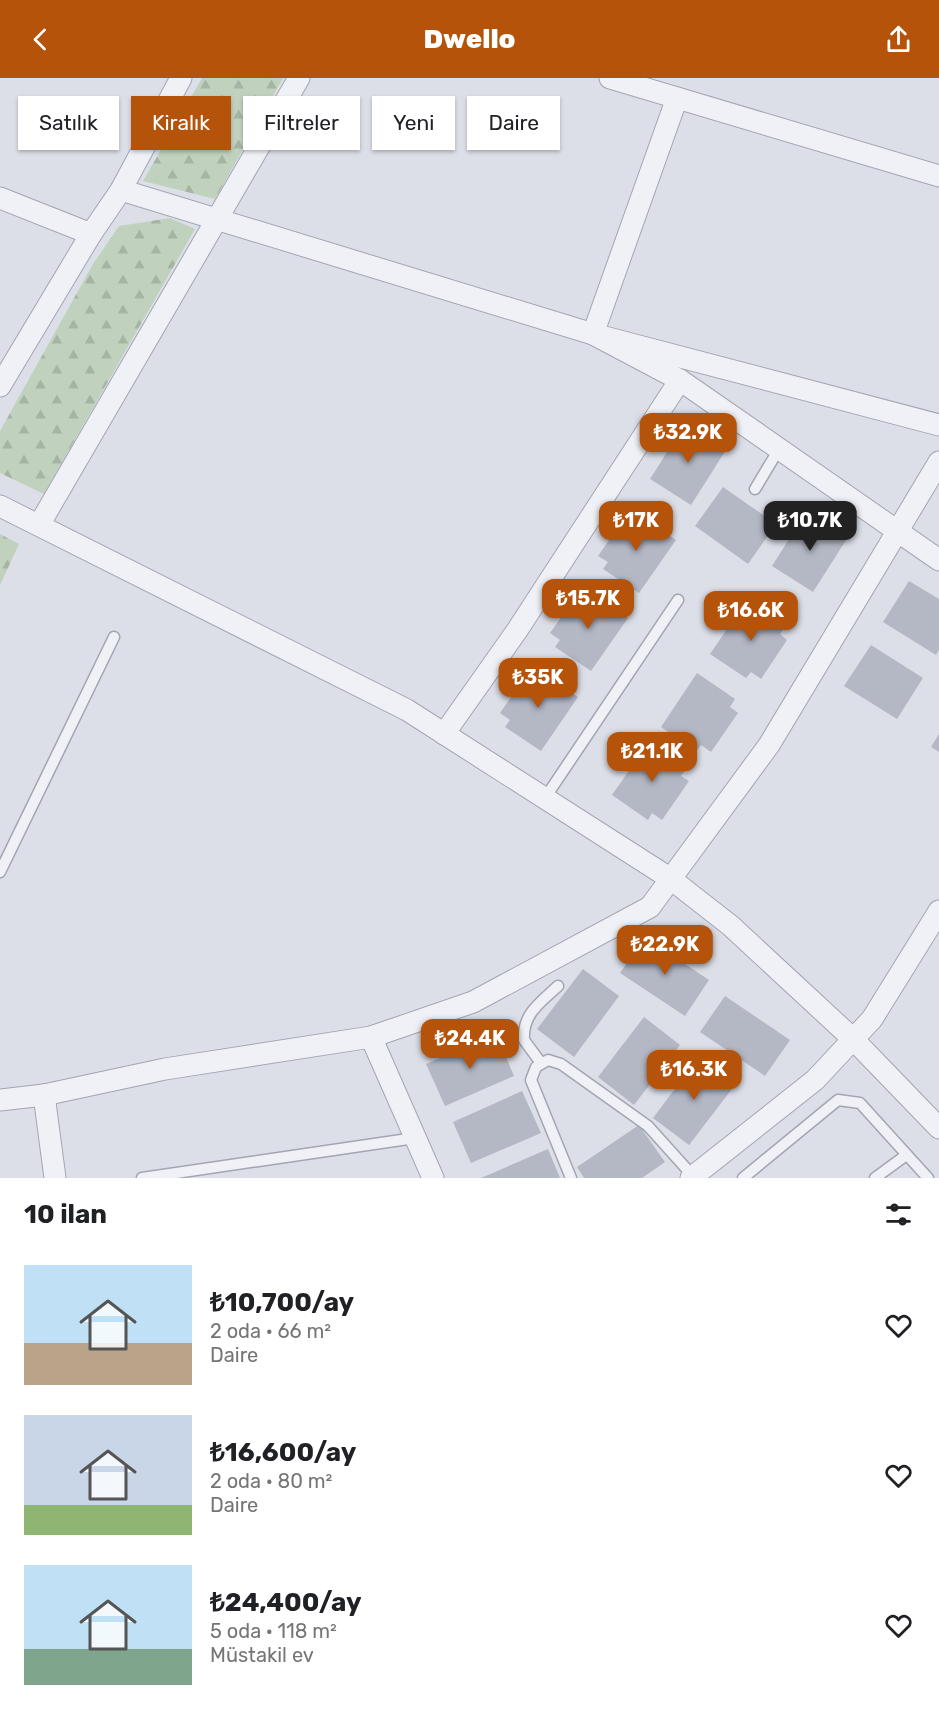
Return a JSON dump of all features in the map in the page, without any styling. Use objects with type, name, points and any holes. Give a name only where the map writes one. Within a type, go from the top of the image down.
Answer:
[{"type":"street","points":[[0,386],[91,234],[121,190],[181,78]]},
{"type":"street","points":[[39,525],[299,78]]},
{"type":"street","points":[[610,78],[939,176]]},
{"type":"street","points":[[593,334],[676,98]]},
{"type":"street","points":[[121,190],[593,334],[939,425]]},
{"type":"street","points":[[0,198],[91,234]]},
{"type":"street","points":[[593,334],[680,380],[939,560]]},
{"type":"street","points":[[444,734],[519,629],[680,380]]},
{"type":"street","points":[[0,1100],[44,1095],[165,1069],[372,1037],[473,1002],[650,907],[769,745],[939,462]]},
{"type":"street","points":[[0,506],[407,710],[671,879],[731,926],[854,1039],[939,1128]]},
{"type":"street","points":[[692,1177],[815,1080],[854,1039],[872,1019],[939,911]]},
{"type":"street","points":[[372,1037],[433,1178]]},
{"type":"street","points":[[44,1095],[55,1178]]},
{"type":"lane","points":[[755,489],[779,449]]},
{"type":"lane","points":[[545,798],[678,600]]},
{"type":"lane","points":[[0,872],[114,637]]},
{"type":"lane","points":[[541,1063],[524,1040],[525,1024],[530,1012],[558,986]]},
{"type":"lane","points":[[571,1178],[533,1087],[532,1073],[541,1063],[548,1060],[561,1064],[648,1126],[692,1177]]},
{"type":"lane","points":[[743,1178],[838,1100],[848,1099],[860,1103],[905,1156],[928,1178]]},
{"type":"lane","points":[[142,1178],[415,1138]]},
{"type":"lane","points":[[875,1178],[905,1156]]},
{"type":"green space","points":[[202,78],[283,78],[273,96],[243,96],[243,149],[215,199],[143,181],[161,150],[231,150],[231,96],[192,96]]},
{"type":"green space","points":[[170,218],[195,229],[44,494],[0,473],[0,431],[93,264],[119,226]]},
{"type":"green space","points":[[0,534],[19,544],[0,585]]},
{"type":"building","points":[[685,424],[726,450],[691,505],[650,479]]},
{"type":"building","points":[[723,487],[776,524],[748,564],[695,526]]},
{"type":"building","points":[[807,511],[848,537],[813,592],[772,566]]},
{"type":"building","points":[[638,514],[676,540],[639,593],[603,569],[608,562],[598,556],[625,517],[633,522]]},
{"type":"building","points":[[909,581],[939,599],[939,650],[936,655],[883,622]]},
{"type":"building","points":[[590,592],[628,618],[591,671],[555,647],[560,640],[550,633],[577,595],[585,600]]},
{"type":"building","points":[[747,600],[785,626],[780,634],[787,640],[761,679],[751,672],[746,678],[710,654]]},
{"type":"building","points":[[871,645],[923,678],[897,719],[844,686]]},
{"type":"building","points":[[540,672],[578,697],[541,751],[505,727],[510,720],[500,713],[527,674],[535,680]]},
{"type":"building","points":[[697,673],[735,699],[730,707],[738,713],[711,752],[701,745],[696,751],[661,727]]},
{"type":"building","points":[[939,734],[939,752],[931,747]]},
{"type":"building","points":[[649,742],[687,768],[681,776],[689,781],[662,820],[652,813],[648,820],[612,795]]},
{"type":"building","points":[[645,937],[709,980],[685,1016],[620,973]]},
{"type":"building","points":[[583,969],[619,996],[574,1057],[537,1029]]},
{"type":"building","points":[[725,996],[790,1040],[765,1076],[700,1032]]},
{"type":"building","points":[[644,1017],[680,1045],[634,1105],[598,1077]]},
{"type":"building","points":[[496,1034],[514,1076],[445,1106],[426,1064]]},
{"type":"building","points":[[698,1058],[735,1085],[689,1145],[653,1118]]},
{"type":"building","points":[[522,1091],[541,1133],[471,1163],[453,1122]]},
{"type":"building","points":[[639,1125],[665,1162],[642,1178],[584,1178],[577,1167]]},
{"type":"building","points":[[548,1149],[560,1178],[481,1178]]}]
